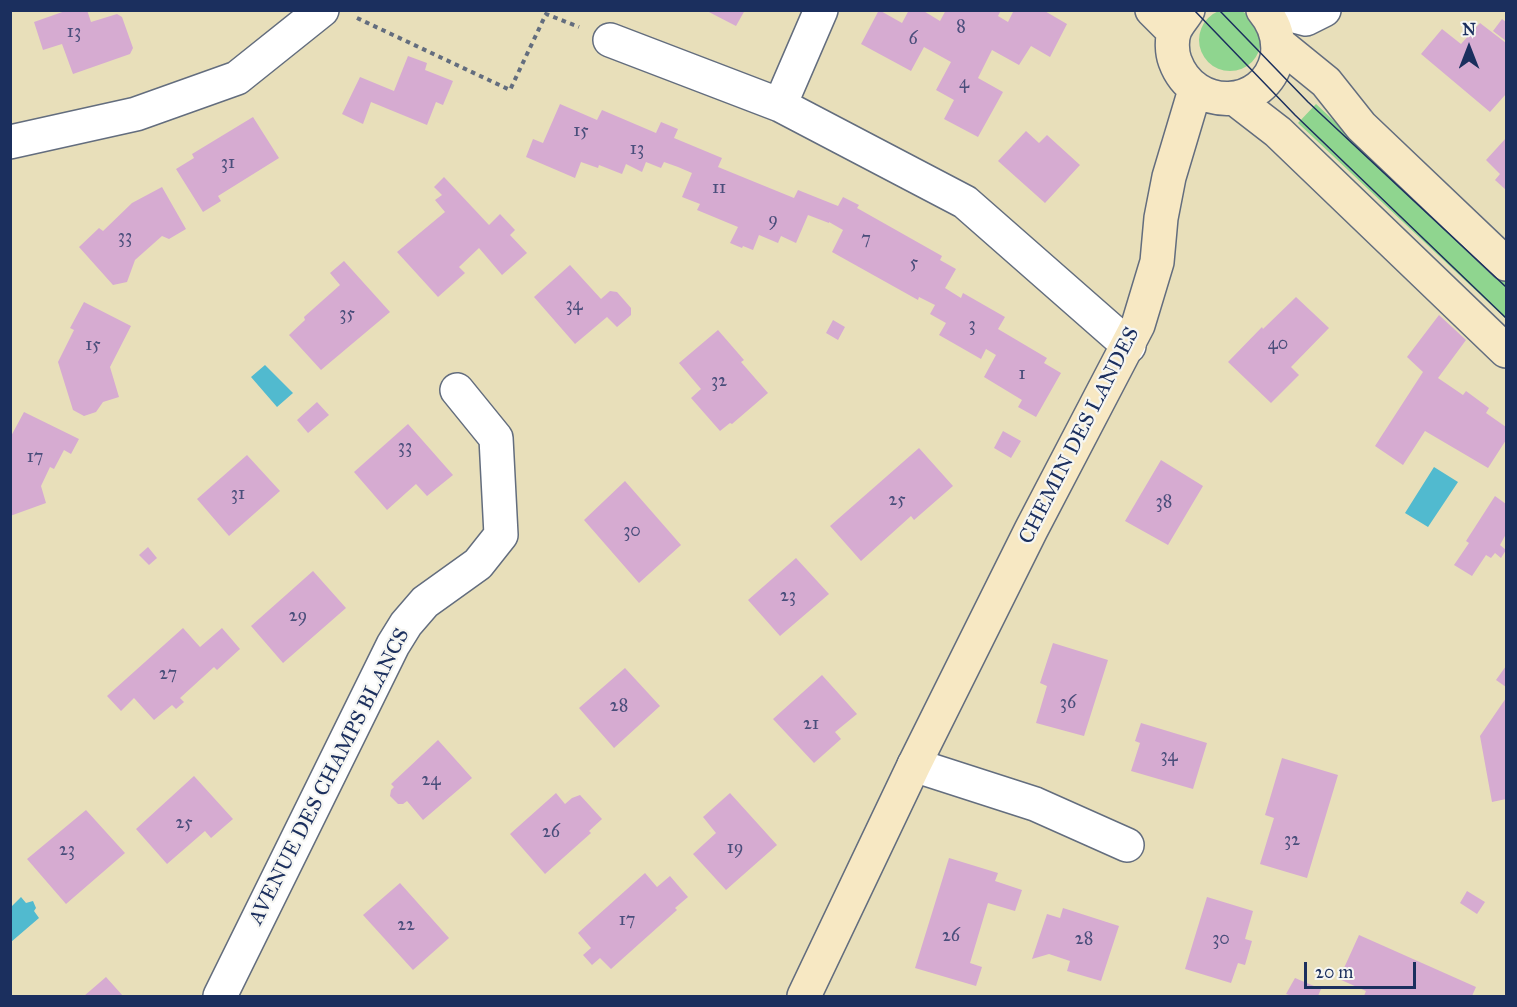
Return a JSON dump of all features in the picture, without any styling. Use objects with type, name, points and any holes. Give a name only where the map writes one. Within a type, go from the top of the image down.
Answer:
[{"type":"street","points":[[780,105],[821,10]]},
{"type":"street","points":[[1171,18],[1172,54],[1180,74],[1195,90],[1214,98],[1234,99],[1250,93],[1263,83],[1274,67],[1278,43],[1270,18],[1263,10]]},
{"type":"street","points":[[1272,10],[1306,18],[1323,10]]},
{"type":"street","points":[[10,142],[136,114],[237,78],[338,13]]},
{"type":"street","points":[[610,40],[780,105],[964,202],[1129,346]]},
{"type":"street","points":[[1278,43],[1326,82],[1361,126],[1506,264]]},
{"type":"street","name":"CHEMIN DES LANDES","points":[[804,996],[914,765],[1030,530],[1129,346],[1138,325],[1157,262],[1161,218],[1169,177],[1195,90]]},
{"type":"street","points":[[1234,99],[1278,132],[1506,351]]},
{"type":"street","name":"AVENUE DES CHAMPS BLANCS","points":[[220,996],[393,645],[406,624],[425,602],[478,564],[501,535],[496,438],[457,390]]},
{"type":"street","points":[[914,765],[1035,804],[1127,845]]},
{"type":"path","points":[[338,13],[510,90],[546,14],[610,40]]},
{"type":"green space","points":[[1230,9],[1247,14],[1252,18],[1256,23],[1261,40],[1256,57],[1252,62],[1247,66],[1230,71],[1213,66],[1208,62],[1204,57],[1199,40],[1204,23],[1208,18],[1213,14]]},
{"type":"green space","points":[[1316,104],[1506,282],[1506,319],[1298,123]]},
{"type":"water","points":[[265,365],[293,393],[277,407],[251,377]]},
{"type":"water","points":[[1434,467],[1458,482],[1428,527],[1405,513]]},
{"type":"water","points":[[21,897],[26,903],[33,901],[36,908],[34,911],[39,918],[11,942],[11,907]]},
{"type":"building","points":[[68,10],[87,10],[91,22],[117,14],[122,17],[133,48],[130,54],[73,74],[62,44],[43,50],[34,22]]},
{"type":"building","points":[[705,10],[745,10],[736,26]]},
{"type":"building","points":[[879,10],[902,23],[909,10],[922,10],[940,21],[946,10],[1001,10],[998,16],[1008,22],[1014,10],[1043,10],[1067,24],[1050,57],[1031,46],[1019,65],[992,50],[978,78],[1003,92],[978,137],[944,119],[954,100],[936,90],[951,62],[924,47],[911,71],[861,44]]},
{"type":"building","points":[[1502,19],[1506,22],[1506,41],[1493,31]]},
{"type":"building","points":[[1480,23],[1506,43],[1506,94],[1490,112],[1421,54],[1442,29],[1461,44]]},
{"type":"building","points":[[408,56],[427,63],[425,70],[453,81],[443,105],[436,102],[427,125],[371,102],[363,124],[342,114],[360,77],[394,91]]},
{"type":"building","points":[[560,104],[597,120],[602,110],[656,133],[661,122],[678,129],[674,138],[722,158],[718,167],[794,198],[798,190],[838,206],[843,197],[859,205],[857,208],[942,256],[940,260],[956,269],[945,288],[961,298],[963,293],[1005,317],[998,329],[1047,358],[1044,363],[1061,373],[1036,417],[1018,407],[1022,400],[984,377],[996,355],[986,349],[981,359],[939,335],[946,323],[930,314],[935,305],[919,297],[918,300],[832,252],[843,230],[829,222],[808,215],[796,243],[781,236],[778,243],[759,235],[753,250],[743,246],[742,248],[730,243],[738,227],[697,210],[700,204],[682,197],[692,173],[678,167],[664,162],[661,168],[646,162],[642,172],[626,164],[622,174],[599,165],[598,168],[581,162],[575,178],[526,157],[533,139],[543,143]]},
{"type":"building","points":[[253,117],[279,158],[218,196],[221,201],[203,212],[176,169],[194,158],[192,154]]},
{"type":"building","points":[[1026,131],[1039,143],[1047,135],[1080,165],[1045,203],[998,161]]},
{"type":"building","points":[[1506,138],[1506,190],[1495,180],[1500,174],[1486,160]]},
{"type":"building","points":[[444,177],[489,225],[500,214],[515,230],[510,235],[527,253],[502,275],[479,248],[459,267],[465,273],[438,297],[397,252],[445,212],[435,200],[442,195],[434,187]]},
{"type":"building","points":[[162,187],[186,229],[169,239],[162,236],[135,260],[127,282],[113,285],[79,247],[99,228],[103,231],[132,203]]},
{"type":"building","points":[[344,261],[390,312],[321,370],[289,335],[305,320],[304,317],[340,285],[330,273]]},
{"type":"building","points":[[570,265],[601,299],[610,291],[617,292],[631,308],[631,315],[617,327],[607,317],[575,344],[534,297]]},
{"type":"building","points":[[1296,297],[1329,328],[1291,367],[1299,375],[1271,403],[1228,362],[1262,327],[1263,329]]},
{"type":"building","points":[[84,302],[131,326],[110,367],[119,397],[103,402],[96,412],[84,416],[73,410],[58,362],[74,330],[70,328]]},
{"type":"building","points":[[1439,315],[1466,340],[1438,378],[1463,395],[1466,391],[1489,408],[1486,413],[1506,427],[1506,440],[1488,468],[1425,431],[1403,465],[1375,446],[1423,372],[1407,357]]},
{"type":"building","points":[[833,320],[845,327],[838,340],[826,333]]},
{"type":"building","points":[[718,330],[744,360],[741,362],[768,393],[732,424],[730,423],[720,431],[691,398],[701,389],[679,363]]},
{"type":"building","points":[[317,402],[329,415],[308,433],[297,420]]},
{"type":"building","points":[[24,412],[79,439],[71,454],[64,450],[54,469],[50,467],[41,486],[46,503],[10,516],[10,438]]},
{"type":"building","points":[[408,424],[453,475],[427,496],[416,484],[387,510],[354,472]]},
{"type":"building","points":[[1003,431],[1021,441],[1011,458],[994,448]]},
{"type":"building","points":[[919,448],[953,486],[914,520],[911,516],[861,561],[830,526]]},
{"type":"building","points":[[247,455],[280,491],[229,536],[197,499]]},
{"type":"building","points":[[1161,460],[1203,486],[1168,545],[1125,521]]},
{"type":"building","points":[[625,481],[681,545],[639,583],[584,520]]},
{"type":"building","points":[[1495,496],[1506,504],[1506,534],[1500,545],[1506,550],[1501,558],[1495,553],[1491,558],[1486,555],[1472,576],[1454,565],[1469,543],[1466,541]]},
{"type":"building","points":[[148,547],[157,558],[149,565],[139,555]]},
{"type":"building","points":[[796,558],[829,594],[780,636],[748,600]]},
{"type":"building","points":[[313,571],[346,608],[283,663],[251,626]]},
{"type":"building","points":[[183,628],[200,647],[222,628],[240,649],[217,670],[214,667],[180,698],[184,702],[176,709],[172,705],[154,720],[134,698],[121,711],[107,696]]},
{"type":"building","points":[[1053,643],[1108,660],[1084,736],[1036,723],[1047,686],[1040,683]]},
{"type":"building","points":[[1506,666],[1506,687],[1496,680]]},
{"type":"building","points":[[625,668],[660,706],[614,748],[579,708]]},
{"type":"building","points":[[822,675],[857,714],[835,732],[841,739],[814,763],[773,719]]},
{"type":"building","points":[[1506,698],[1506,799],[1492,802],[1480,736]]},
{"type":"building","points":[[1141,723],[1207,743],[1193,789],[1131,771],[1140,743],[1135,741]]},
{"type":"building","points":[[438,740],[472,778],[423,820],[407,801],[398,804],[390,796],[394,787],[391,784]]},
{"type":"building","points":[[1282,758],[1338,775],[1307,878],[1260,864],[1274,818],[1265,815]]},
{"type":"building","points":[[194,776],[233,819],[211,838],[205,831],[167,864],[136,829]]},
{"type":"building","points":[[556,793],[565,804],[580,795],[602,819],[589,831],[591,833],[545,874],[510,834]]},
{"type":"building","points":[[730,793],[777,845],[726,890],[693,854],[716,833],[703,817]]},
{"type":"building","points":[[86,810],[125,853],[66,904],[27,859]]},
{"type":"building","points":[[949,858],[998,873],[995,881],[1022,890],[1015,911],[988,903],[970,963],[982,967],[976,986],[915,968]]},
{"type":"building","points":[[645,873],[657,887],[670,876],[688,897],[675,908],[677,910],[611,969],[600,958],[592,965],[583,955],[591,948],[578,933]]},
{"type":"building","points":[[400,883],[449,938],[413,970],[363,915]]},
{"type":"building","points":[[1467,891],[1485,902],[1477,914],[1460,903]]},
{"type":"building","points":[[1207,897],[1253,911],[1245,939],[1252,941],[1245,965],[1238,963],[1231,983],[1185,969]]},
{"type":"building","points":[[1063,908],[1119,926],[1101,981],[1067,971],[1070,961],[1049,954],[1032,959],[1047,914],[1060,918]]},
{"type":"building","points":[[1359,935],[1476,987],[1472,996],[1364,996],[1366,991],[1339,979]]},
{"type":"building","points":[[106,977],[123,996],[84,996]]},
{"type":"building","points":[[1295,978],[1321,989],[1318,996],[1286,994]]},
{"type":"tram line","points":[[1194,10],[1295,115],[1506,318]]},
{"type":"tram line","points":[[1219,10],[1308,102],[1506,287]]}]
